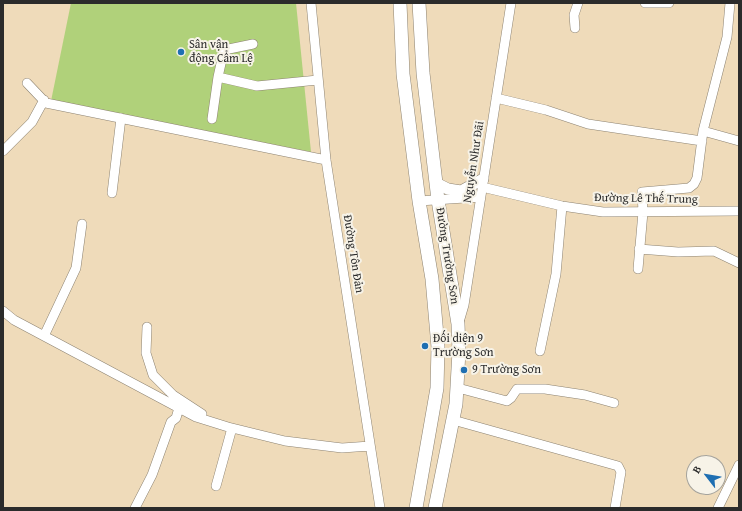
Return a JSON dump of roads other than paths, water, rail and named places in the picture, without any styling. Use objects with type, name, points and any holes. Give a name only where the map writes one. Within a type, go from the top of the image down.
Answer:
[{"type":"highway","name":"Đường Trường Sơn","points":[[400,3],[404,74],[419,201],[432,279],[439,363],[437,388],[416,508]]},
{"type":"highway","name":"Đường Trường Sơn","points":[[419,3],[423,73],[438,200],[458,324],[458,388],[435,508]]},
{"type":"main road","points":[[436,183],[448,189],[461,191],[483,183]]},
{"type":"street","name":"Đường Tôn Đản","points":[[311,3],[326,160],[380,508]]},
{"type":"street","name":"Nguyễn Như Đãi","points":[[458,324],[464,305],[511,3]]},
{"type":"street","points":[[574,28],[574,15],[578,3]]},
{"type":"street","points":[[645,3],[669,3]]},
{"type":"street","points":[[638,269],[643,212],[642,192],[688,188],[694,184],[698,178],[703,131],[726,37],[730,3]]},
{"type":"street","points":[[212,119],[218,77],[224,50],[253,44]]},
{"type":"street","points":[[218,77],[257,86],[318,80]]},
{"type":"street","points":[[27,83],[46,103],[326,160]]},
{"type":"street","points":[[496,98],[552,112],[588,124],[702,141]]},
{"type":"street","points":[[3,151],[32,122],[44,100]]},
{"type":"street","points":[[112,194],[121,118]]},
{"type":"street","points":[[703,131],[739,141]]},
{"type":"street","name":"Đường Lê Thế Trung","points":[[483,183],[562,206],[603,212],[739,211]]},
{"type":"street","points":[[419,201],[480,197]]},
{"type":"street","points":[[540,351],[556,274],[562,206]]},
{"type":"street","points":[[44,336],[76,268],[82,224]]},
{"type":"street","points":[[640,249],[678,252],[717,251],[739,263]]},
{"type":"street","points":[[3,311],[14,320],[196,417],[232,428],[285,441],[342,448],[370,446]]},
{"type":"street","points":[[147,327],[146,354],[153,375],[173,395],[214,423]]},
{"type":"street","points":[[458,388],[507,401],[517,389],[545,389],[585,395],[614,403]]},
{"type":"street","points":[[135,508],[152,474],[171,422],[176,418],[179,408]]},
{"type":"street","points":[[453,420],[618,466],[621,472],[615,508]]},
{"type":"street","points":[[216,486],[232,428]]},
{"type":"street","points":[[718,508],[739,465]]},
{"type":"place","name":"Sân vận động Cẩm Lệ","points":[[181,52]]},
{"type":"place","name":"Đối diện 9 Trường Sơn","points":[[425,346]]},
{"type":"place","name":"9 Trường Sơn","points":[[464,370]]}]
